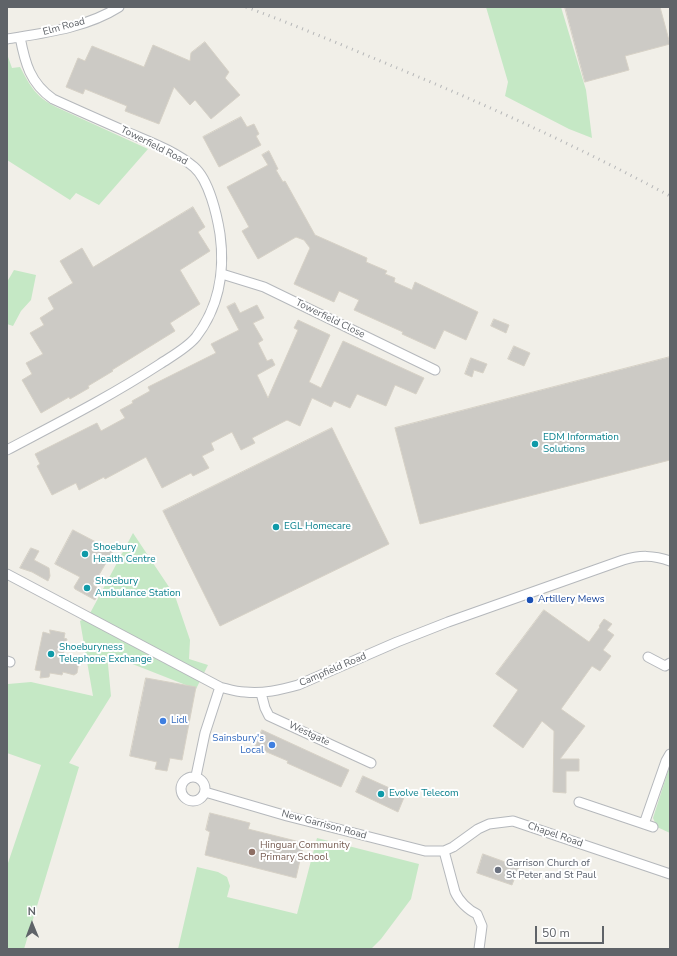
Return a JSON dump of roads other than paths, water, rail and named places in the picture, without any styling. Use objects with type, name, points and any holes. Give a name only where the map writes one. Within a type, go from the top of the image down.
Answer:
[{"type":"street","name":"Elm Road","points":[[7,39],[81,24],[115,9]]},
{"type":"street","name":"Towerfield Road","points":[[7,450],[142,375],[182,349],[195,338],[214,306],[222,274],[223,251],[213,200],[196,169],[182,158],[150,142],[48,96],[31,77],[27,69],[20,37]]},
{"type":"street","name":"Towerfield Close","points":[[222,274],[264,286],[435,370]]},
{"type":"street","name":"Campfield Road","points":[[7,574],[220,687],[244,692],[261,693],[281,690],[298,685],[397,642],[448,622],[635,556],[645,555],[670,561]]},
{"type":"street","points":[[648,657],[665,666],[670,663]]},
{"type":"street","points":[[196,776],[206,734],[220,687]]},
{"type":"street","name":"Westgate","points":[[261,693],[269,716],[371,763]]},
{"type":"street","points":[[579,802],[649,826],[669,759]]},
{"type":"street","points":[[196,776],[202,780],[205,792],[200,799],[195,801],[185,798],[181,793],[182,782],[186,778],[196,776]]},
{"type":"street","name":"New Garrison Road","points":[[205,792],[287,816],[416,850],[444,851]]},
{"type":"street","name":"Chapel Road","points":[[444,851],[453,847],[489,824],[513,821],[670,874]]},
{"type":"street","points":[[444,851],[458,898],[477,914],[482,926],[479,949]]},
{"type":"railway","points":[[246,7],[426,80],[496,111],[601,160],[670,196]]},
{"type":"place","name":"EDM Information Solutions","points":[[535,444]]},
{"type":"place","name":"EGL Homecare","points":[[276,527]]},
{"type":"place","name":"Shoebury Health Centre","points":[[85,554]]},
{"type":"place","name":"Shoebury Ambulance Station","points":[[87,588]]},
{"type":"place","name":"Artillery Mews","points":[[530,600]]},
{"type":"place","name":"Shoeburyness Telephone Exchange","points":[[51,654]]},
{"type":"place","name":"Lidl","points":[[163,721]]},
{"type":"place","name":"Sainsbury's Local","points":[[272,745]]},
{"type":"place","name":"Evolve Telecom","points":[[381,794]]},
{"type":"place","name":"Hinguar Community Primary School","points":[[252,852]]},
{"type":"place","name":"Garrison Church of St Peter and St Paul","points":[[498,870]]}]
